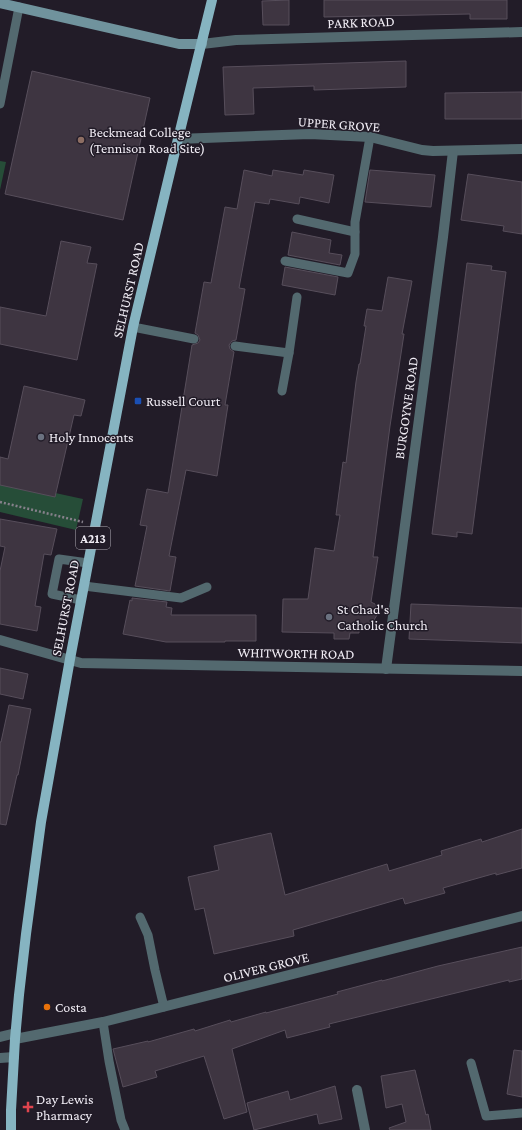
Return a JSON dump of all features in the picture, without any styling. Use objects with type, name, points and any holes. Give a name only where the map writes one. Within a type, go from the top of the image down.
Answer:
[{"type":"main road","name":"SELHURST ROAD","points":[[16,1036],[24,949],[39,837],[88,563],[133,327],[212,0]]},
{"type":"main road","name":"A213","points":[[11,1130],[16,1036]]},
{"type":"street","points":[[0,3],[179,44],[202,44]]},
{"type":"street","name":"PARK ROAD","points":[[202,44],[236,40],[522,32]]},
{"type":"street","name":"UPPER GROVE","points":[[178,139],[310,134],[370,137],[422,150],[433,151],[522,149]]},
{"type":"street","name":"BURGOYNE ROAD","points":[[386,669],[443,237],[452,151]]},
{"type":"street","name":"WHITWORTH ROAD","points":[[0,640],[80,662],[114,664],[522,671]]},
{"type":"street","name":"OLIVER GROVE","points":[[0,1037],[16,1036],[103,1022],[164,1008],[522,916]]},
{"type":"street","points":[[0,1058],[14,1057]]},
{"type":"street","points":[[357,1090],[365,1130]]},
{"type":"lane","points":[[0,104],[20,7]]},
{"type":"lane","points":[[285,262],[348,273],[355,254],[355,222],[370,137]]},
{"type":"lane","points":[[297,219],[355,232]]},
{"type":"lane","points":[[282,391],[297,297]]},
{"type":"lane","points":[[133,327],[194,339]]},
{"type":"lane","points":[[235,346],[289,353]]},
{"type":"lane","points":[[81,600],[52,594],[59,558],[88,563]]},
{"type":"lane","points":[[84,586],[181,598],[207,587]]},
{"type":"lane","points":[[140,917],[148,935],[164,1008]]},
{"type":"lane","points":[[103,1022],[121,1120],[125,1130]]},
{"type":"lane","points":[[471,1063],[486,1116],[522,1113]]},
{"type":"path","points":[[0,502],[96,525]]},
{"type":"green space","points":[[0,161],[6,162],[0,190]]},
{"type":"green space","points":[[0,481],[83,499],[76,530],[0,512]]},
{"type":"building","points":[[289,0],[289,25],[263,25],[262,1]]},
{"type":"building","points":[[324,0],[507,0],[507,19],[470,19],[470,14],[324,17]]},
{"type":"building","points":[[406,61],[406,87],[314,90],[314,86],[253,88],[254,114],[225,115],[223,67]]},
{"type":"building","points":[[32,71],[150,98],[123,220],[5,194]]},
{"type":"building","points":[[522,92],[522,119],[445,119],[445,93]]},
{"type":"building","points":[[244,170],[272,176],[273,170],[303,175],[304,170],[334,175],[329,203],[300,197],[299,204],[270,199],[269,204],[255,202],[239,288],[245,289],[236,340],[232,341],[229,345],[230,349],[234,352],[225,405],[228,405],[217,476],[186,470],[169,556],[176,557],[170,591],[135,586],[147,526],[140,525],[147,489],[168,493],[192,345],[198,343],[200,340],[198,335],[195,333],[204,282],[211,283],[225,207],[237,209]]},
{"type":"building","points":[[370,170],[435,175],[431,207],[365,202]]},
{"type":"building","points":[[468,174],[522,182],[522,234],[503,231],[504,226],[461,220]]},
{"type":"building","points":[[292,232],[331,240],[329,253],[342,255],[340,265],[288,255]]},
{"type":"building","points":[[61,241],[91,247],[87,263],[97,264],[77,360],[0,344],[0,307],[46,316]]},
{"type":"building","points":[[467,263],[492,266],[491,270],[506,272],[472,534],[457,532],[457,537],[432,534]]},
{"type":"building","points":[[285,267],[338,277],[335,295],[282,285]]},
{"type":"building","points":[[388,277],[412,281],[402,334],[404,334],[373,557],[378,557],[371,602],[375,604],[377,615],[370,623],[359,626],[359,633],[350,633],[349,639],[334,639],[334,633],[282,632],[283,599],[308,599],[315,548],[334,551],[340,515],[336,515],[343,462],[346,463],[356,382],[366,326],[364,326],[367,309],[382,311]]},
{"type":"building","name":"Holy Innocents","points":[[24,386],[85,400],[81,416],[74,415],[55,497],[0,485],[0,457],[8,459]]},
{"type":"building","points":[[0,519],[57,529],[51,555],[44,554],[35,606],[41,607],[37,631],[0,624],[0,571],[5,547],[0,546]]},
{"type":"building","points":[[132,598],[167,602],[166,607],[172,608],[171,615],[256,615],[256,641],[166,642],[123,634],[130,600],[132,601]]},
{"type":"building","points":[[411,604],[522,608],[522,643],[409,639]]},
{"type":"building","points":[[0,668],[28,674],[23,699],[0,694]]},
{"type":"building","points":[[9,705],[31,709],[6,825],[0,824],[0,742]]},
{"type":"building","points":[[522,829],[522,868],[496,875],[496,873],[443,888],[445,893],[405,904],[403,898],[293,930],[294,936],[214,954],[204,908],[195,910],[188,877],[219,870],[214,846],[271,833],[285,895],[387,864],[389,871],[442,855],[441,851],[481,839],[482,842]]},
{"type":"building","points":[[522,947],[522,979],[509,982],[509,980],[329,1024],[330,1027],[287,1038],[285,1030],[232,1049],[247,1112],[224,1119],[204,1056],[155,1071],[157,1077],[123,1087],[113,1049],[148,1042],[194,1029],[195,1031],[230,1020],[231,1022],[338,994],[337,992],[382,980]]},
{"type":"building","points":[[514,1050],[522,1051],[522,1097],[507,1094]]},
{"type":"building","points":[[415,1070],[426,1115],[428,1114],[431,1130],[390,1130],[389,1128],[406,1122],[402,1104],[386,1108],[381,1076]]},
{"type":"building","points":[[335,1086],[342,1119],[319,1124],[317,1114],[254,1130],[247,1103],[288,1091],[290,1100]]},
{"type":"place","name":"Beckmead College (Tennison Road Site)","points":[[81,140]]},
{"type":"place","name":"Russell Court","points":[[138,401]]},
{"type":"place","name":"Holy Innocents","points":[[41,437]]},
{"type":"place","name":"St Chad's Catholic Church","points":[[329,617]]},
{"type":"place","name":"Costa","points":[[47,1007]]},
{"type":"place","name":"Day Lewis Pharmacy","points":[[28,1107]]}]
